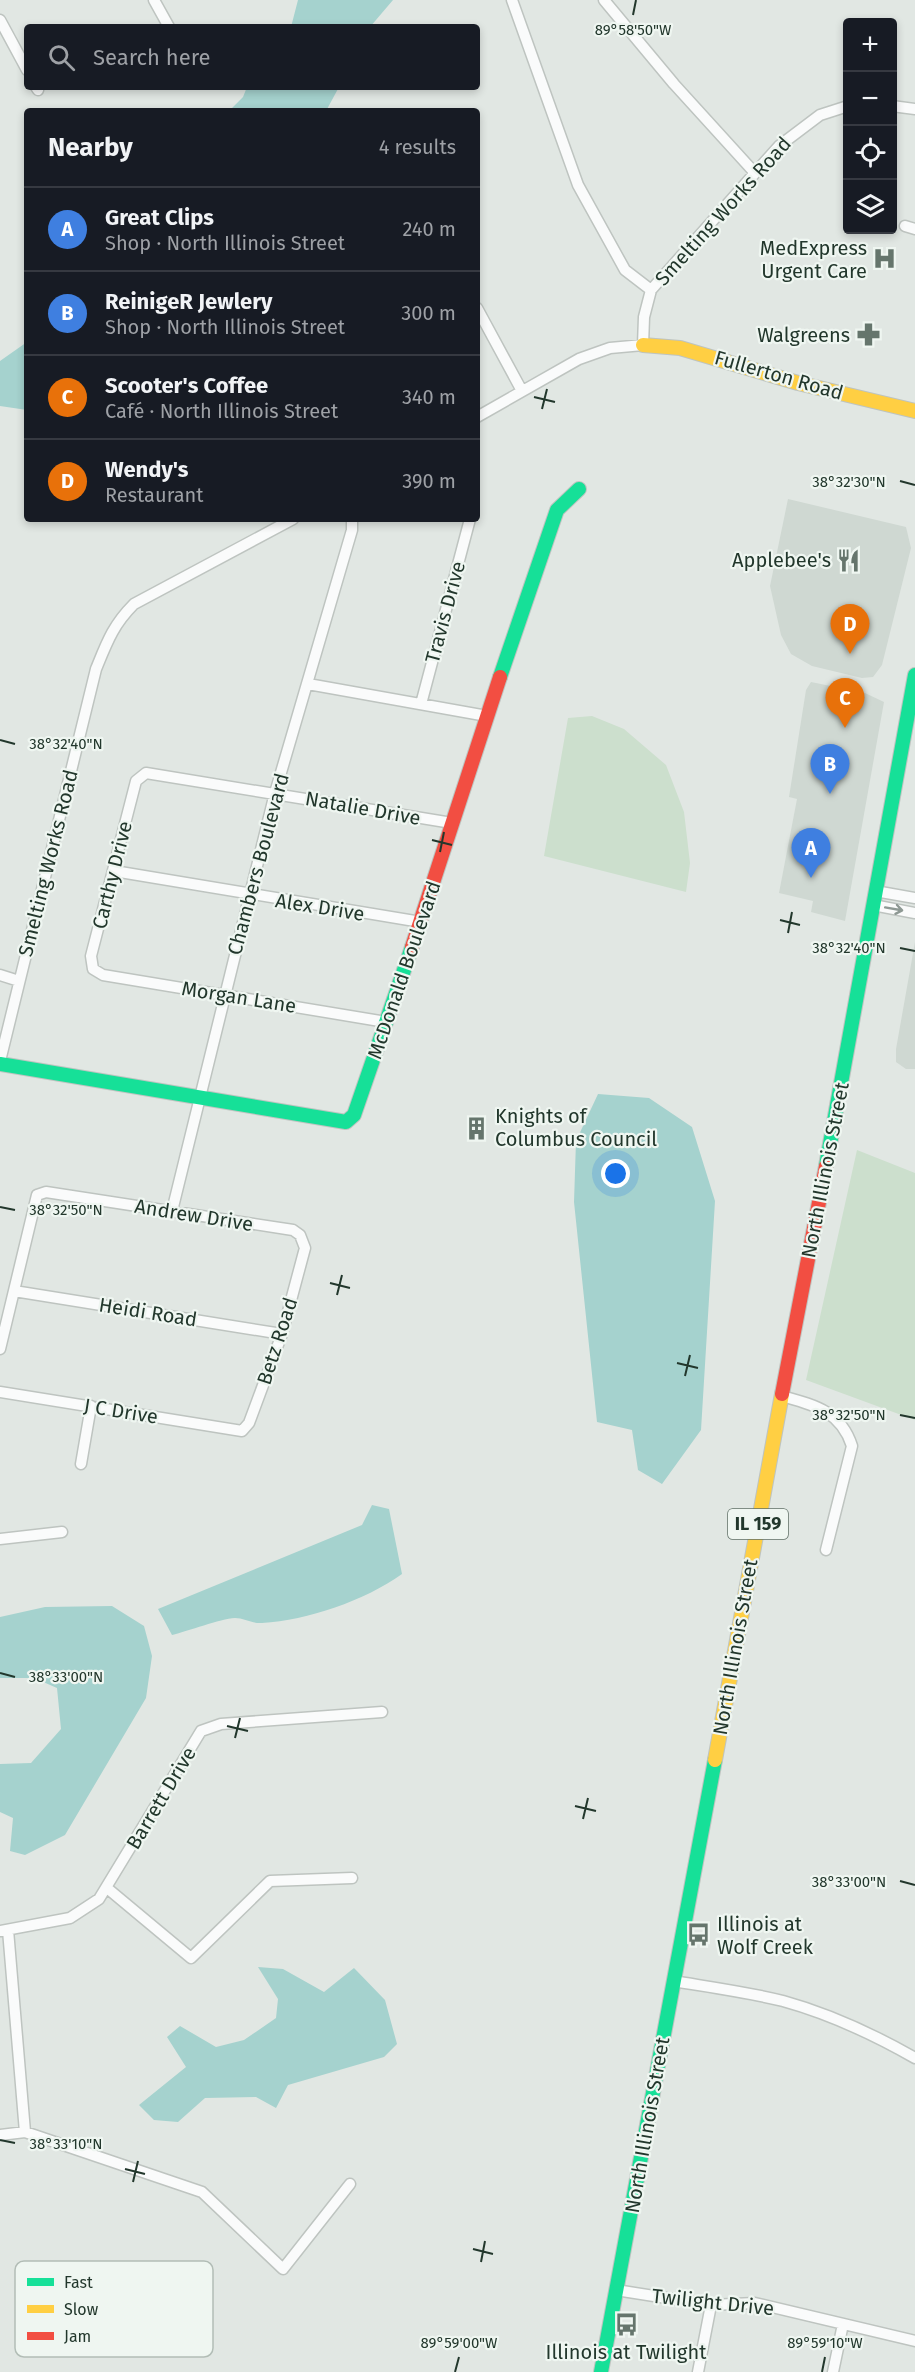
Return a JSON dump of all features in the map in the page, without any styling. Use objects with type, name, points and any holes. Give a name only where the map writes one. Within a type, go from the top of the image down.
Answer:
[{"type":"main road","name":"Fullerton Road","points":[[643,345],[680,348],[798,383],[915,411]]},
{"type":"main road","name":"McDonald Boulevard","points":[[0,1062],[346,1122],[354,1115],[421,922],[487,716],[557,510],[579,489]]},
{"type":"main road","name":"North Illinois Street","points":[[601,2372],[836,1117],[915,675]]},
{"type":"street","points":[[154,0],[167,24]]},
{"type":"street","points":[[512,0],[578,185],[626,270],[651,290]]},
{"type":"street","points":[[604,0],[674,84],[754,172]]},
{"type":"street","points":[[0,20],[24,64]]},
{"type":"street","points":[[897,107],[915,109]]},
{"type":"street","name":"Smelting Works Road","points":[[643,345],[644,317],[651,290],[779,146],[820,115],[843,108]]},
{"type":"street","points":[[480,314],[522,391]]},
{"type":"street","points":[[480,415],[579,359],[610,348],[643,345]]},
{"type":"street","name":"Smelting Works Road","points":[[0,1062],[96,669],[114,627],[134,604],[287,522]]},
{"type":"street","name":"Chambers Boulevard","points":[[172,1211],[275,793],[352,530],[352,522]]},
{"type":"street","name":"Travis Drive","points":[[421,704],[469,522]]},
{"type":"street","points":[[308,684],[487,716]]},
{"type":"street","name":"Natalie Drive","points":[[136,781],[146,773],[452,824]]},
{"type":"street","name":"Carthy Drive","points":[[93,969],[91,956],[136,781]]},
{"type":"street","name":"Alex Drive","points":[[114,871],[421,922]]},
{"type":"street","points":[[874,898],[915,898]]},
{"type":"street","points":[[874,898],[915,913]]},
{"type":"street","name":"Morgan Lane","points":[[93,969],[103,975],[386,1022]]},
{"type":"street","points":[[0,975],[19,981]]},
{"type":"street","name":"Andrew Drive","points":[[14,1291],[37,1196],[46,1192],[293,1230],[300,1234],[304,1248]]},
{"type":"street","name":"Betz Road","points":[[242,1431],[249,1423],[282,1334],[304,1248]]},
{"type":"street","points":[[0,1349],[14,1291]]},
{"type":"street","name":"Heidi Road","points":[[14,1291],[282,1334]]},
{"type":"street","name":"J C Drive","points":[[0,1392],[242,1431]]},
{"type":"street","points":[[782,1396],[818,1407],[838,1421],[848,1433],[852,1446],[826,1550]]},
{"type":"street","points":[[81,1464],[91,1407]]},
{"type":"street","points":[[0,1539],[62,1532]]},
{"type":"street","name":"Barrett Drive","points":[[4,1931],[70,1918],[99,1899],[201,1731],[221,1724],[382,1712]]},
{"type":"street","points":[[106,1888],[191,1958],[270,1881],[352,1878]]},
{"type":"street","points":[[4,1931],[25,2132]]},
{"type":"street","points":[[673,1981],[786,2002],[861,2029],[915,2058]]},
{"type":"street","points":[[0,2135],[25,2132],[202,2192],[283,2269],[350,2184]]},
{"type":"street","name":"Twilight Drive","points":[[616,2290],[711,2305],[755,2304],[915,2341]]},
{"type":"street","points":[[698,2372],[711,2305]]},
{"type":"street","points":[[833,2372],[843,2324]]},
{"type":"shaded area","points":[[788,499],[906,527],[911,548],[882,665],[873,677],[862,678],[812,666],[791,654],[781,635],[770,586]]},
{"type":"shaded area","points":[[811,682],[865,693],[884,702],[845,921],[811,912],[813,901],[779,893],[797,799],[789,797],[806,690]]},
{"type":"shaded area","points":[[915,942],[915,1069],[906,1069],[896,1062],[896,1049]]},
{"type":"green space","points":[[592,716],[624,729],[666,765],[684,812],[690,863],[686,892],[544,856],[568,718]]},
{"type":"green space","points":[[857,1150],[915,1173],[915,1420],[806,1380]]},
{"type":"water","points":[[298,0],[393,0],[373,24],[292,24]]},
{"type":"water","points":[[246,90],[337,90],[328,108],[232,108],[243,97]]},
{"type":"water","points":[[24,344],[24,410],[0,406],[0,361]]},
{"type":"water","points":[[598,1094],[649,1098],[692,1127],[715,1201],[701,1430],[662,1484],[638,1470],[632,1430],[597,1422],[574,1202],[576,1141]]},
{"type":"water","points":[[372,1505],[389,1509],[402,1574],[387,1584],[353,1601],[298,1618],[255,1623],[235,1618],[172,1635],[158,1609],[362,1525]]},
{"type":"water","points":[[112,1606],[144,1626],[152,1656],[146,1698],[65,1835],[25,1855],[10,1851],[13,1818],[0,1812],[0,1764],[31,1763],[61,1729],[57,1688],[34,1678],[0,1678],[0,1617],[45,1607]]},
{"type":"water","points":[[258,1967],[283,1969],[324,1992],[354,1968],[385,2000],[397,2044],[384,2057],[288,2085],[276,2108],[256,2097],[205,2098],[178,2122],[154,2120],[139,2105],[186,2067],[167,2037],[180,2026],[216,2047],[244,2040],[276,2018],[278,1999]]},
{"type":"traffic: fast","points":[[500,677],[557,510],[579,489]]},
{"type":"traffic: fast","points":[[826,1166],[915,675]]},
{"type":"traffic: fast","points":[[0,1064],[346,1122],[354,1115],[412,947]]},
{"type":"traffic: fast","points":[[601,2372],[715,1760]]},
{"type":"traffic: slow","points":[[643,345],[680,348],[798,383],[915,411]]},
{"type":"traffic: slow","points":[[715,1760],[782,1394]]},
{"type":"traffic: jam","points":[[412,947],[500,677]]},
{"type":"traffic: jam","points":[[782,1394],[826,1166]]},
{"type":"place","name":"MedExpress Urgent Care","points":[[885,259]]},
{"type":"place","name":"Walgreens","points":[[868,335]]},
{"type":"place","name":"Applebee's","points":[[849,560]]},
{"type":"place","name":"Wendy's","points":[[850,654]]},
{"type":"place","name":"Scooter's Coffee","points":[[845,728]]},
{"type":"place","name":"ReinigeR Jewlery","points":[[830,794]]},
{"type":"place","name":"Great Clips","points":[[811,878]]},
{"type":"place","name":"Knights of Columbus Council","points":[[477,1128]]},
{"type":"place","name":"Illinois at Wolf Creek","points":[[699,1935]]},
{"type":"place","name":"Illinois at Twilight","points":[[626,2325]]}]
